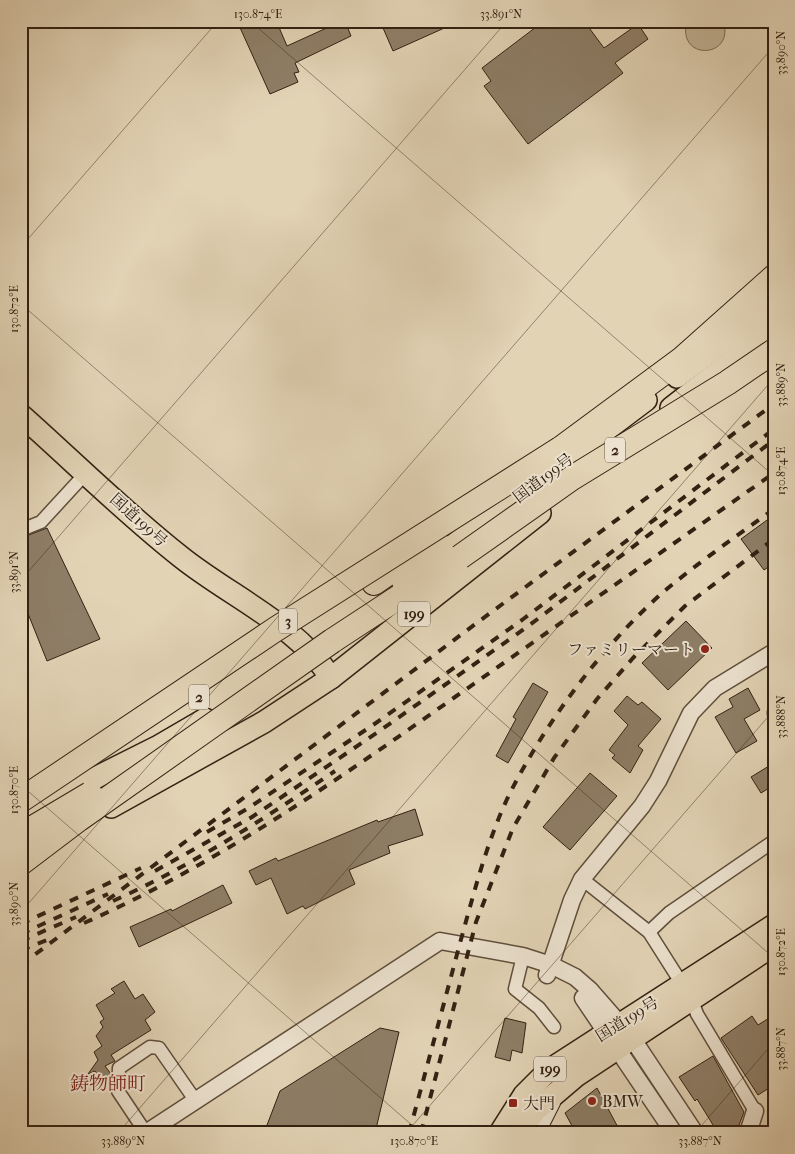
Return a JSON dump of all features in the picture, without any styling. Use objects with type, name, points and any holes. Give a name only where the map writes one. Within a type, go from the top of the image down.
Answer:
[{"type":"highway","name":"2","points":[[21,808],[108,756],[374,583],[682,359],[774,277]]},
{"type":"highway","name":"国道199号","points":[[21,815],[157,747],[235,701],[311,651],[774,302]]},
{"type":"highway","name":"国道199号","points":[[21,852],[194,763],[264,722],[331,678],[774,328]]},
{"type":"highway","name":"2","points":[[21,835],[332,641],[460,556],[572,478],[727,384],[774,351]]},
{"type":"highway","name":"国道199号","points":[[21,415],[186,562],[216,584],[263,613],[311,651],[331,678]]},
{"type":"highway","name":"3","points":[[21,800],[276,629],[560,449]]},
{"type":"highway","points":[[21,863],[78,819],[332,641]]},
{"type":"highway","name":"国道199号","points":[[518,1133],[536,1110],[619,1036],[686,991],[774,925]]},
{"type":"highway","name":"国道199号","points":[[686,991],[774,945]]},
{"type":"highway","name":"国道199号","points":[[500,1133],[519,1101],[537,1081],[562,1060],[619,1036]]},
{"type":"main road","points":[[539,1130],[561,1088]]},
{"type":"street","points":[[21,530],[41,522],[86,473]]},
{"type":"street","points":[[549,970],[572,900],[582,879],[642,806],[658,781],[682,729],[702,699],[729,678],[774,652]]},
{"type":"street","points":[[649,932],[669,913],[774,840]]},
{"type":"street","points":[[582,879],[649,932],[686,991],[697,1014],[755,1111],[748,1133]]},
{"type":"street","points":[[195,1100],[159,1048],[150,1047],[119,1068],[118,1091],[146,1133],[440,941],[483,950],[549,970],[576,991],[619,1036],[695,1133]]},
{"type":"street","points":[[521,961],[514,989],[539,1008],[554,1026]]},
{"type":"street","points":[[619,1036],[674,1133]]},
{"type":"shaded area","points":[[691,21],[723,21],[725,33],[722,42],[715,48],[707,50],[698,49],[691,45],[686,37],[686,25]]},
{"type":"building","points":[[237,21],[271,21],[273,27],[278,25],[287,46],[342,21],[345,21],[351,36],[295,63],[299,72],[294,73],[298,82],[270,94]]},
{"type":"building","points":[[380,21],[460,21],[393,51]]},
{"type":"building","points":[[544,21],[584,21],[604,48],[638,24],[648,39],[615,63],[623,73],[528,144],[484,86],[491,81],[482,68]]},
{"type":"building","points":[[774,515],[774,563],[764,570],[741,539]]},
{"type":"building","points":[[47,528],[100,639],[47,661],[21,596],[21,538]]},
{"type":"building","points":[[686,621],[712,648],[668,690],[642,663]]},
{"type":"building","points":[[533,683],[548,692],[508,763],[496,756],[516,719],[513,717]]},
{"type":"building","points":[[748,688],[760,710],[744,719],[757,741],[736,753],[715,717],[733,707],[729,699]]},
{"type":"building","points":[[627,696],[638,705],[642,702],[661,719],[638,746],[643,750],[630,773],[612,758],[615,755],[609,750],[628,725],[614,711]]},
{"type":"building","points":[[769,766],[774,774],[774,785],[761,793],[751,777]]},
{"type":"building","points":[[590,773],[617,796],[570,850],[543,827]]},
{"type":"building","points":[[415,809],[423,835],[388,846],[390,853],[349,870],[355,884],[305,909],[303,906],[287,914],[271,878],[256,885],[249,871],[276,858],[278,861],[377,820],[378,822]]},
{"type":"building","points":[[223,885],[232,903],[139,947],[130,927],[171,909],[172,911]]},
{"type":"building","points":[[124,981],[135,999],[143,994],[155,1012],[145,1020],[151,1030],[111,1055],[115,1061],[105,1066],[111,1074],[101,1081],[95,1071],[88,1074],[98,1060],[94,1052],[102,1046],[96,1036],[103,1027],[100,1022],[104,1019],[96,1005],[115,993],[111,989]]},
{"type":"building","points":[[774,1015],[774,1085],[758,1095],[721,1038],[752,1016],[758,1025]]},
{"type":"building","points":[[505,1018],[526,1023],[522,1053],[512,1050],[510,1061],[495,1057]]},
{"type":"building","points":[[380,1028],[399,1032],[375,1133],[264,1133],[280,1091]]},
{"type":"building","points":[[713,1056],[744,1112],[736,1133],[718,1133],[697,1099],[695,1101],[679,1077]]},
{"type":"building","name":"BMW","points":[[597,1088],[621,1133],[576,1133],[565,1113]]},
{"type":"railway","points":[[21,965],[478,622],[774,404]]},
{"type":"railway","points":[[207,832],[247,809],[373,725],[522,620],[774,429]]},
{"type":"railway","points":[[155,871],[252,817],[378,732],[527,627],[774,440]]},
{"type":"railway","points":[[84,923],[181,875],[320,790],[774,473]]},
{"type":"railway","points":[[409,1133],[482,867],[494,829],[525,765],[579,683],[600,657],[645,609],[668,588],[774,509]]},
{"type":"railway","points":[[421,1133],[476,922],[513,828],[554,758],[597,699],[633,658],[685,606],[774,539]]},
{"type":"railway","points":[[113,901],[171,873],[227,841],[335,771]]},
{"type":"railway","points":[[21,924],[141,868]]},
{"type":"railway","points":[[21,934],[108,894]]},
{"type":"railway","points":[[21,941],[76,917]]},
{"type":"railway","points":[[21,950],[47,940]]},
{"type":"place","name":"ファミリーマート","points":[[705,649]]},
{"type":"place","name":"BMW","points":[[592,1101]]},
{"type":"place","name":"大門","points":[[513,1103]]},
{"type":"district","name":"鋳物師町","points":[[108,1084]]}]
